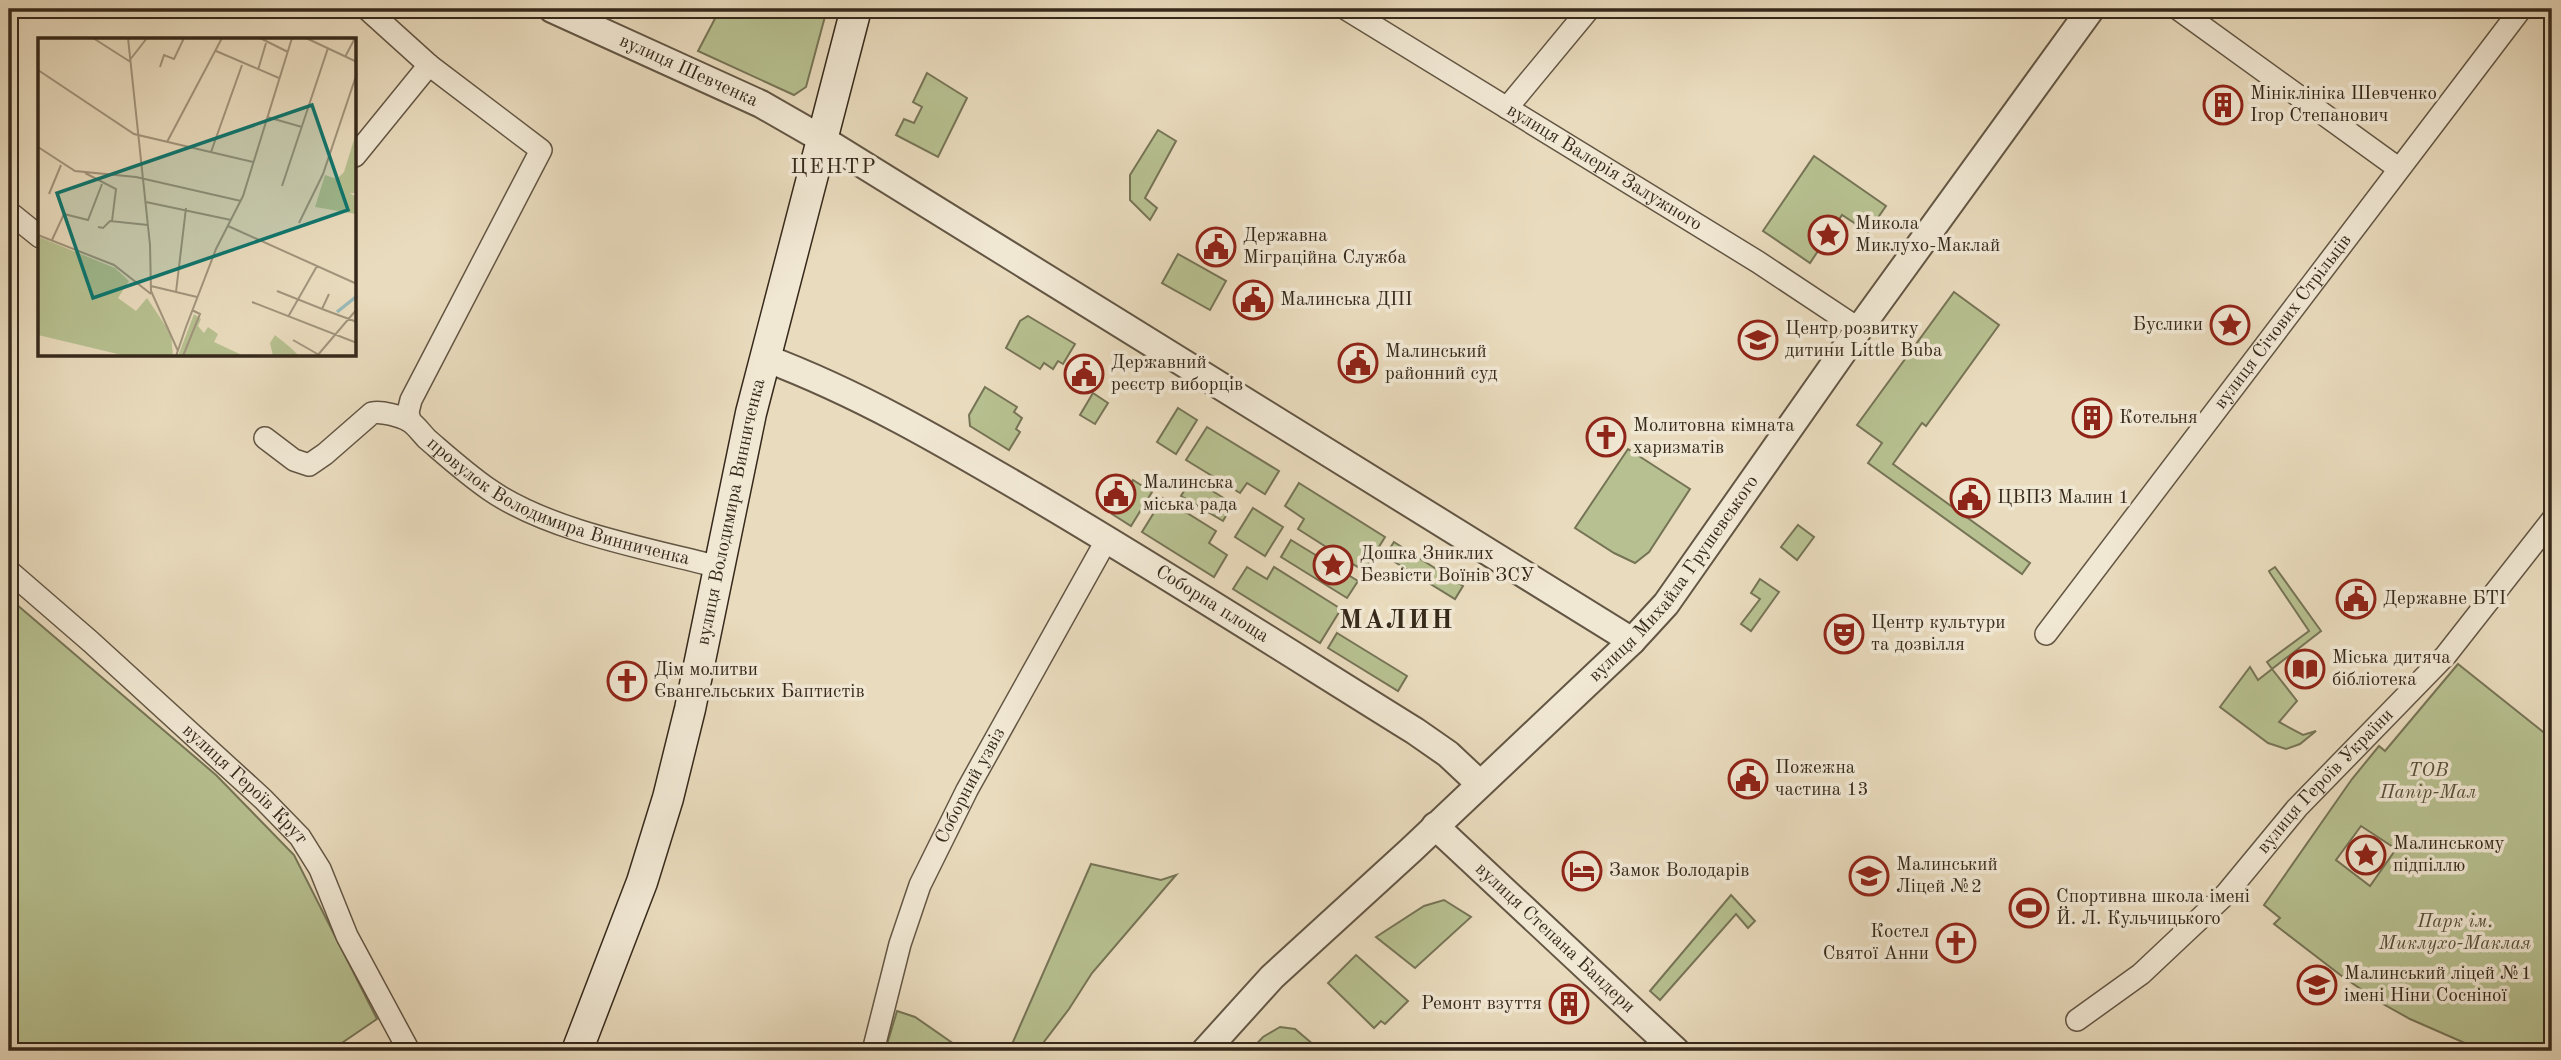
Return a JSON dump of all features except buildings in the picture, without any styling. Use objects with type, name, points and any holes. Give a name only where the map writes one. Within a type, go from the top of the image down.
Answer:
[{"type":"main road","name":"вулиця Володимира Винниченка","points":[[577,1051],[642,881],[660,825],[690,709],[765,358],[856,9]]},
{"type":"street","points":[[357,154],[429,65],[393,35],[368,9]]},
{"type":"street","name":"вулиця Шевченка","points":[[552,9],[761,104],[822,139],[1632,640]]},
{"type":"street","name":"вулиця Валерія Залужного","points":[[1346,9],[1758,262],[1859,329]]},
{"type":"street","points":[[1507,108],[1589,9]]},
{"type":"street","name":"вулиця Михайла Грушевського","points":[[1205,1051],[1272,977],[1480,784],[1632,640],[1666,604],[1859,329],[2091,9]]},
{"type":"street","points":[[2178,9],[2398,168]]},
{"type":"street","name":"вулиця Січових Стрільців","points":[[2046,634],[2521,9]]},
{"type":"street","name":"провулок Володимира Винниченка","points":[[410,421],[408,406],[415,391],[541,150],[429,65]]},
{"type":"street","points":[[9,212],[38,235]]},
{"type":"street","name":"Соборна площа","points":[[765,358],[831,385],[934,438],[1107,539],[1415,731],[1448,754],[1480,784]]},
{"type":"street","name":"провулок Володимира Винниченка","points":[[265,438],[294,460],[309,465],[372,412],[381,412],[410,421],[468,474],[527,511],[576,528],[719,567]]},
{"type":"street","name":"вулиця Героїв України","points":[[2077,1020],[2141,974],[2226,894],[2297,808],[2446,655],[2552,520]]},
{"type":"street","name":"Соборний узвіз","points":[[873,1051],[900,944],[920,885],[967,790],[1107,539]]},
{"type":"street","name":"вулиця Героїв Крут","points":[[9,571],[253,790],[300,837],[320,869],[347,936],[409,1051]]},
{"type":"street","name":"вулиця Степана Бандери","points":[[1435,826],[1676,1051]]},
{"type":"green space","points":[[720,9],[827,9],[806,87],[794,95],[698,51]]},
{"type":"green space","points":[[927,73],[967,98],[938,157],[896,135],[904,119],[914,123],[922,107],[913,102]]},
{"type":"green space","points":[[1158,130],[1176,141],[1145,198],[1157,208],[1150,220],[1130,200],[1130,175]]},
{"type":"green space","points":[[1814,156],[1886,206],[1868,232],[1842,215],[1810,263],[1763,231]]},
{"type":"green space","points":[[1178,254],[1226,281],[1210,310],[1162,283]]},
{"type":"green space","points":[[1954,292],[1999,325],[1926,426],[1922,423],[1893,464],[2030,563],[2022,574],[1868,463],[1882,443],[1857,425]]},
{"type":"green space","points":[[1028,316],[1075,344],[1063,364],[1058,361],[1053,369],[1044,363],[1040,369],[1006,348],[1020,321]]},
{"type":"green space","points":[[985,387],[1017,407],[1014,412],[1022,418],[1016,429],[1020,432],[1009,450],[970,426],[969,415]]},
{"type":"green space","points":[[1093,393],[1108,403],[1095,424],[1080,415]]},
{"type":"green space","points":[[1178,408],[1197,420],[1176,454],[1157,442]]},
{"type":"green space","points":[[1207,427],[1279,471],[1265,494],[1247,483],[1240,493],[1186,460]]},
{"type":"green space","points":[[1628,449],[1690,489],[1649,552],[1635,563],[1575,528]]},
{"type":"green space","points":[[1192,478],[1233,504],[1223,521],[1181,496]]},
{"type":"green space","points":[[1133,480],[1152,492],[1131,526],[1112,514]]},
{"type":"green space","points":[[1299,483],[1385,537],[1364,571],[1298,529],[1304,519],[1285,506]]},
{"type":"green space","points":[[1163,498],[1216,531],[1209,543],[1227,555],[1214,577],[1142,532]]},
{"type":"green space","points":[[1253,508],[1283,527],[1265,556],[1235,537]]},
{"type":"green space","points":[[1798,525],[1814,537],[1797,560],[1781,547]]},
{"type":"green space","points":[[1291,540],[1358,581],[1347,598],[1281,557]]},
{"type":"green space","points":[[1394,542],[1463,586],[1455,599],[1385,556]]},
{"type":"green space","points":[[1247,567],[1267,579],[1274,567],[1341,609],[1320,643],[1233,589]]},
{"type":"green space","points":[[2275,567],[2321,631],[2272,669],[2267,662],[2309,631],[2270,573]]},
{"type":"green space","points":[[1760,579],[1779,592],[1751,631],[1741,624],[1760,599],[1751,593]]},
{"type":"green space","points":[[9,598],[216,775],[294,855],[377,1019],[330,1051],[9,1051]]},
{"type":"green space","points":[[1337,633],[1407,676],[1398,691],[1328,648]]},
{"type":"green space","name":"Парк ім. Миклухо-Маклая","points":[[2458,664],[2552,739],[2552,1051],[2483,1051],[2410,1019],[2343,977],[2274,924],[2280,918],[2264,905],[2352,779],[2379,746],[2385,751]],"holes":[[[2361,826],[2396,849],[2370,886],[2336,860]]]},
{"type":"green space","points":[[2250,667],[2258,680],[2272,669],[2297,701],[2279,722],[2303,735],[2316,731],[2300,744],[2286,749],[2268,743],[2220,707]]},
{"type":"green space","points":[[1091,864],[1161,880],[1176,875],[1092,973],[1037,1051],[1009,1051]]},
{"type":"green space","points":[[1731,895],[1755,921],[1748,928],[1736,914],[1660,1000],[1650,991]]},
{"type":"green space","points":[[1444,900],[1471,917],[1415,968],[1376,937],[1424,906]]},
{"type":"green space","points":[[1356,955],[1408,1001],[1385,1024],[1381,1021],[1374,1028],[1328,983]]},
{"type":"green space","points":[[897,1011],[915,1017],[964,1051],[885,1051]]},
{"type":"green space","points":[[1280,1027],[1295,1029],[1321,1051],[1250,1051],[1263,1037]]},
{"type":"place","name":"Мініклініка Шевченко Ігор Степанович","points":[[2223,105]]},
{"type":"place","name":"Микола Миклухо-Маклай","points":[[1828,235]]},
{"type":"place","name":"Державна Міграційна Служба","points":[[1216,247]]},
{"type":"place","name":"Малинська ДПІ","points":[[1253,300]]},
{"type":"place","name":"Буслики","points":[[2230,325]]},
{"type":"place","name":"Центр розвитку дитини Little Buba","points":[[1758,340]]},
{"type":"place","name":"Малинський районний суд","points":[[1358,363]]},
{"type":"place","name":"Державний реєстр виборців","points":[[1084,374]]},
{"type":"place","name":"Котельня","points":[[2092,418]]},
{"type":"place","name":"Молитовна кімната харизматів","points":[[1606,437]]},
{"type":"place","name":"Малинська міська рада","points":[[1116,494]]},
{"type":"place","name":"ЦВПЗ Малин 1","points":[[1970,498]]},
{"type":"place","name":"Дошка Зниклих Безвісти Воїнів ЗСУ","points":[[1333,565]]},
{"type":"place","name":"Державне БТІ","points":[[2356,599]]},
{"type":"place","name":"Центр культури та дозвілля","points":[[1844,634]]},
{"type":"place","name":"Міська дитяча бібліотека","points":[[2305,669]]},
{"type":"place","name":"Дім молитви Євангельських Баптистів","points":[[627,681]]},
{"type":"place","name":"Пожежна частина 13","points":[[1748,779]]},
{"type":"place","name":"Малинському підпіллю","points":[[2366,855]]},
{"type":"place","name":"Замок Володарів","points":[[1582,871]]},
{"type":"place","name":"Малинський Ліцей №2","points":[[1869,876]]},
{"type":"place","name":"Спортивна школа імені Й. Л. Кульчицького","points":[[2029,908]]},
{"type":"place","name":"Костел Святої Анни","points":[[1956,943]]},
{"type":"place","name":"Малинський ліцей №1 імені Ніни Сосніної","points":[[2317,985]]},
{"type":"place","name":"Ремонт взуття","points":[[1569,1004]]},
{"type":"district","name":"ЦЕНТР","points":[[834,167]]},
{"type":"district","name":"МАЛИН","points":[[1397,621]]},
{"type":"park label","name":"ТОВ Папір-Мал","points":[[2428,782]]}]
